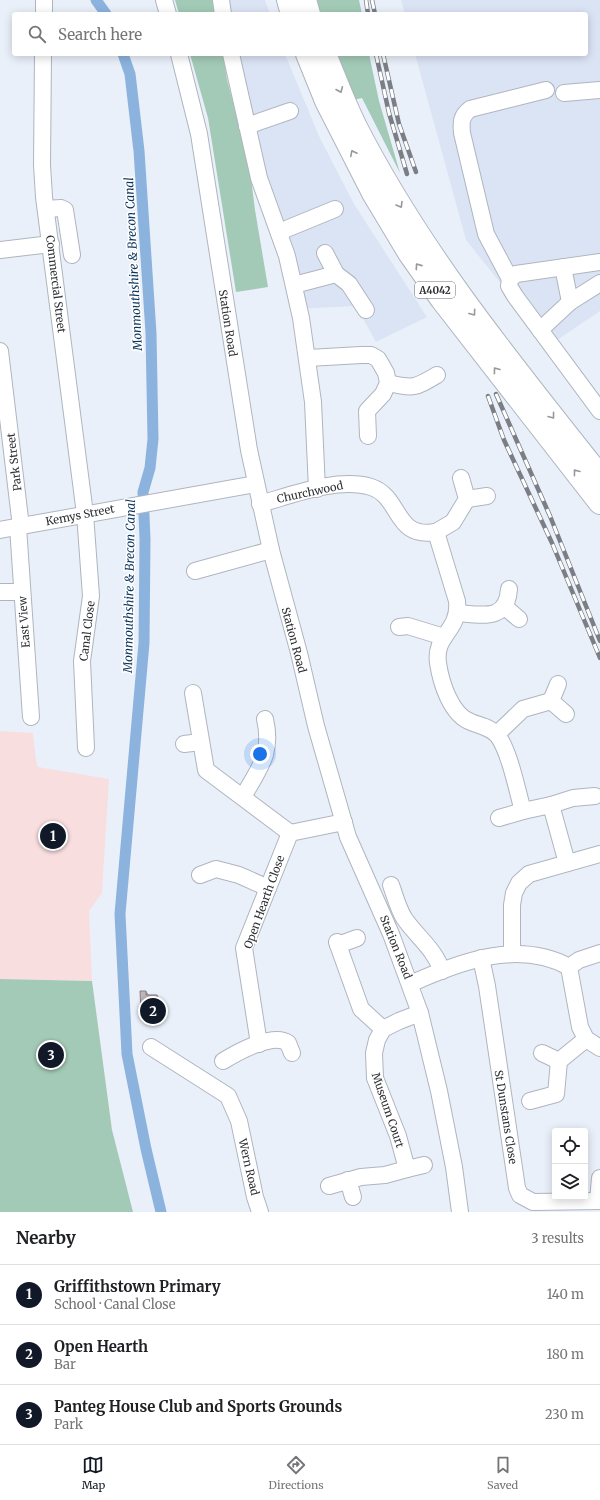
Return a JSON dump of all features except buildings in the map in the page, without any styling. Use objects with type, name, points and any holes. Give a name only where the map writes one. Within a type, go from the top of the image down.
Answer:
[{"type":"highway","points":[[288,0],[291,12]]},
{"type":"highway","points":[[305,0],[308,12]]},
{"type":"highway","name":"A4042","points":[[308,56],[326,101],[373,193],[409,253],[447,306],[600,503]]},
{"type":"highway","name":"A4042","points":[[326,56],[355,126],[428,250],[477,319],[600,476]]},
{"type":"street","points":[[44,0],[44,12]]},
{"type":"street","points":[[164,0],[167,12]]},
{"type":"street","points":[[221,0],[223,12]]},
{"type":"street","name":"Commercial Street","points":[[43,56],[42,165],[46,209],[85,514]]},
{"type":"street","name":"Station Road","points":[[180,56],[199,134],[255,484],[271,550],[299,653],[316,726],[348,837],[391,934],[420,1013],[442,1106],[454,1167],[460,1212]]},
{"type":"street","points":[[231,56],[259,178],[287,256],[294,285],[308,358],[316,449],[317,489]]},
{"type":"street","points":[[546,90],[470,108],[464,113],[461,121],[462,133],[481,218],[486,234],[510,279],[509,286],[600,411]]},
{"type":"street","points":[[564,93],[600,90]]},
{"type":"street","points":[[248,126],[290,111]]},
{"type":"street","points":[[46,209],[61,208],[65,210],[72,255]]},
{"type":"street","points":[[279,232],[335,209]]},
{"type":"street","points":[[0,250],[51,244]]},
{"type":"street","points":[[325,253],[336,274],[350,284],[366,310]]},
{"type":"street","points":[[510,279],[516,274],[600,262]]},
{"type":"street","points":[[563,267],[570,302]]},
{"type":"street","points":[[294,285],[336,274]]},
{"type":"street","points":[[540,330],[570,302],[600,283]]},
{"type":"street","name":"Park Street","points":[[0,351],[19,527]]},
{"type":"street","points":[[308,358],[371,355],[378,359],[388,378],[388,383],[383,394],[367,411],[368,436]]},
{"type":"street","points":[[388,383],[414,387],[437,375]]},
{"type":"street","points":[[461,478],[467,499],[453,522],[436,532],[457,601],[458,613],[455,623],[440,643],[438,664],[449,700],[455,710],[464,719],[487,727],[497,734],[503,745],[523,811]]},
{"type":"street","name":"Kemys Street","points":[[0,530],[255,484]]},
{"type":"street","name":"Churchwood","points":[[260,504],[341,484],[372,488],[383,494],[391,502],[399,518],[409,528],[426,534],[436,532]]},
{"type":"street","points":[[467,499],[487,496]]},
{"type":"street","name":"Canal Close","points":[[85,514],[91,596],[82,661],[86,748]]},
{"type":"street","name":"East View","points":[[19,527],[31,717]]},
{"type":"street","points":[[195,571],[271,550]]},
{"type":"street","points":[[458,613],[494,614],[505,607],[509,589]]},
{"type":"street","points":[[0,592],[22,592]]},
{"type":"street","points":[[505,607],[519,619]]},
{"type":"street","points":[[399,627],[408,626],[444,637]]},
{"type":"street","points":[[497,734],[523,709],[550,701],[558,684]]},
{"type":"street","points":[[193,693],[206,770],[290,833],[344,822]]},
{"type":"street","points":[[550,701],[566,714]]},
{"type":"street","points":[[243,797],[267,755],[271,728]]},
{"type":"street","points":[[184,744],[201,742]]},
{"type":"street","points":[[499,818],[551,805],[591,791]]},
{"type":"street","points":[[551,805],[566,863]]},
{"type":"street","name":"Open Hearth Close","points":[[259,1044],[244,948],[290,833]]},
{"type":"street","points":[[512,954],[512,905],[514,893],[519,883],[529,874],[595,856]]},
{"type":"street","points":[[200,875],[215,864],[268,888]]},
{"type":"street","points":[[391,886],[402,916],[437,958],[442,971]]},
{"type":"street","points":[[357,938],[338,943],[361,1009],[383,1029],[420,1013]]},
{"type":"street","points":[[569,967],[579,960],[600,953]]},
{"type":"street","points":[[410,984],[442,971],[481,958],[512,954],[542,956],[569,967]]},
{"type":"street","name":"St Dunstans Close","points":[[481,958],[487,986],[517,1188],[520,1195],[533,1202],[599,1201]]},
{"type":"street","points":[[569,967],[580,1026],[586,1039],[600,1048]]},
{"type":"street","name":"Museum Court","points":[[383,1029],[374,1053],[374,1078],[398,1136],[407,1169]]},
{"type":"street","points":[[530,1101],[556,1094],[559,1061],[586,1039]]},
{"type":"street","points":[[223,1061],[243,1050],[259,1044],[278,1040],[286,1041],[292,1053]]},
{"type":"street","name":"Wern Road","points":[[151,1047],[228,1096],[239,1121],[255,1197],[260,1212]]},
{"type":"street","points":[[542,1053],[559,1061]]},
{"type":"street","points":[[329,1186],[361,1177],[385,1175],[424,1165]]},
{"type":"street","points":[[599,1178],[599,1201]]},
{"type":"street","points":[[348,1180],[353,1197]]},
{"type":"shaded area","points":[[213,0],[265,0],[269,12],[215,12]]},
{"type":"shaded area","points":[[401,0],[600,0],[600,311],[550,345],[466,240],[416,56],[588,56],[588,12],[404,12]]},
{"type":"shaded area","points":[[223,56],[286,56],[319,136],[354,204],[427,317],[376,342],[356,306],[294,309],[249,162],[227,80]]},
{"type":"shaded area","points":[[0,731],[33,733],[38,767],[109,779],[102,893],[89,911],[92,981],[0,979]]},
{"type":"green space","points":[[175,0],[213,0],[215,12],[178,12]]},
{"type":"green space","points":[[316,0],[359,0],[362,12],[320,12]]},
{"type":"green space","points":[[191,56],[223,56],[227,80],[249,162],[255,210],[268,287],[236,292],[208,118]]},
{"type":"green space","points":[[337,56],[369,56],[379,101],[400,173],[362,98],[353,100]]},
{"type":"green space","points":[[0,979],[92,981],[112,1130],[133,1212],[0,1212]]},
{"type":"waterway","name":"Monmouthshire & Brecon Canal","points":[[96,0],[105,12]]},
{"type":"waterway","name":"Monmouthshire & Brecon Canal","points":[[124,56],[130,74],[139,151],[151,333],[153,439],[150,468],[143,492],[145,539],[144,643],[120,914],[127,1054],[146,1149],[161,1212]]},
{"type":"railway","points":[[366,0],[368,12]]},
{"type":"railway","points":[[372,0],[375,12]]},
{"type":"railway","points":[[376,56],[389,113],[407,174]]},
{"type":"railway","points":[[383,56],[399,124],[416,172]]},
{"type":"railway","points":[[496,394],[550,516],[600,641]]},
{"type":"railway","points":[[488,396],[504,440],[552,543],[600,658]]},
{"type":"place","name":"Griffithstown Primary","points":[[53,836]]},
{"type":"place","name":"Open Hearth","points":[[153,1011]]},
{"type":"place","name":"Panteg House Club and Sports Grounds","points":[[51,1055]]}]
